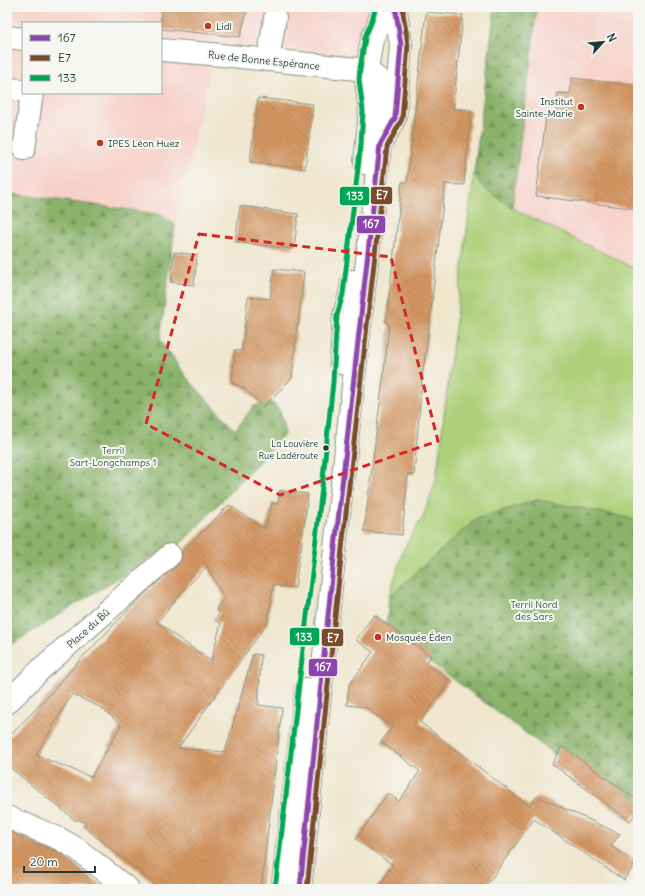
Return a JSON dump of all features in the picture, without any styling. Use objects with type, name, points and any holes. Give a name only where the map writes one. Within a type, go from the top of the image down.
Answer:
[{"type":"main road","points":[[281,889],[283,883],[329,488],[340,383],[344,315],[350,295],[368,144],[370,111],[366,80],[367,70],[372,39],[383,7]]},
{"type":"main road","points":[[300,889],[338,517],[376,176],[380,145],[394,118],[401,45],[396,12],[397,7]]},
{"type":"main road","points":[[268,60],[274,18]]},
{"type":"main road","points":[[7,37],[22,39]]},
{"type":"main road","name":"Rue de Bonne Espérance","points":[[162,50],[367,70]]},
{"type":"main road","points":[[367,70],[382,83],[385,92],[382,141]]},
{"type":"main road","points":[[7,88],[22,91]]},
{"type":"main road","points":[[24,148],[32,94]]},
{"type":"main road","name":"Place du Bû","points":[[7,703],[41,669],[170,555]]},
{"type":"main road","points":[[7,817],[60,839],[77,849],[128,889]]},
{"type":"highlighted area","points":[[199,234],[391,257],[438,441],[280,495],[146,424]]},
{"type":"shaded area","points":[[7,7],[369,7],[365,43],[360,53],[350,58],[162,37],[162,22],[31,22],[7,19]]},
{"type":"shaded area","name":"Institut Sainte-Marie","points":[[537,7],[638,7],[638,270],[512,208]]},
{"type":"shaded area","name":"IPES Léon Huez","points":[[7,37],[22,39],[22,94],[162,94],[162,50],[211,54],[208,79],[175,225],[159,214],[7,193]]},
{"type":"green space","points":[[495,7],[537,7],[512,208],[482,186],[474,173]]},
{"type":"green space","points":[[474,173],[482,186],[512,208],[638,270],[638,521],[537,500],[476,519],[389,597],[404,548],[423,517],[436,480]]},
{"type":"green space","name":"Terril Sart-Longchamps 1","points":[[7,193],[159,214],[175,225],[160,340],[187,378],[235,430],[254,406],[272,402],[280,411],[285,434],[170,555],[163,550],[7,647]]},
{"type":"green space","name":"Terril Nord des Sars","points":[[538,500],[638,521],[638,814],[628,809],[386,629],[389,597],[476,519]]},
{"type":"building","points":[[161,7],[248,7],[240,37],[162,29]]},
{"type":"building","points":[[426,12],[463,15],[453,109],[471,110],[464,185],[445,184],[422,379],[414,475],[408,474],[402,535],[364,531],[386,355],[389,324],[386,323],[402,182],[407,182]]},
{"type":"building","points":[[572,78],[638,86],[638,209],[536,196],[546,117],[555,118],[558,93],[570,94]]},
{"type":"building","points":[[258,98],[313,104],[305,169],[250,162]]},
{"type":"building","points":[[240,206],[298,214],[294,249],[235,242]]},
{"type":"building","points":[[174,252],[197,255],[194,285],[171,282]]},
{"type":"building","points":[[274,269],[304,272],[292,378],[263,407],[244,388],[232,383],[235,350],[242,351],[248,297],[270,299]]},
{"type":"building","points":[[279,491],[308,494],[295,588],[273,585],[268,622],[178,748],[225,752],[253,654],[261,655],[258,705],[282,708],[261,889],[161,889],[83,826],[86,823],[77,819],[76,821],[7,765],[7,739],[85,654],[141,597],[178,564],[182,559],[182,552],[229,505],[265,529],[272,503],[278,504]],"holes":[[[207,566],[224,598],[216,610],[220,612],[215,620],[221,623],[211,661],[157,622]],[[72,694],[102,708],[121,725],[91,777],[36,755]]]},
{"type":"building","points":[[374,615],[431,656],[426,663],[450,680],[420,722],[529,806],[537,796],[620,834],[611,846],[636,863],[624,880],[534,819],[483,889],[376,889],[393,865],[356,839],[388,793],[399,801],[420,771],[381,742],[392,727],[365,707],[347,705],[349,685],[373,652],[356,640]]},
{"type":"building","points":[[562,746],[638,801],[638,810],[630,821],[552,764]]},
{"type":"building","points":[[7,831],[61,854],[103,889],[7,889]]},
{"type":"transit line","name":"133","points":[[274,887],[276,881],[322,487],[333,382],[337,315],[343,294],[361,143],[363,111],[359,80],[360,69],[365,37],[376,7]]},
{"type":"transit line","name":"167","points":[[300,889],[335,548],[380,145],[395,118],[401,45],[396,12],[397,7]]},
{"type":"transit line","name":"E7","points":[[307,889],[342,549],[387,147],[402,119],[408,45],[403,12],[404,8]]},
{"type":"place","name":"Lidl","points":[[208,26]]},
{"type":"place","name":"Institut Sainte-Marie","points":[[581,107]]},
{"type":"place","name":"IPES Léon Huez","points":[[100,143]]},
{"type":"place","name":"La Louvière Rue Ladéroute","points":[[326,448]]},
{"type":"place","name":"Mosquée Éden","points":[[378,637]]}]
